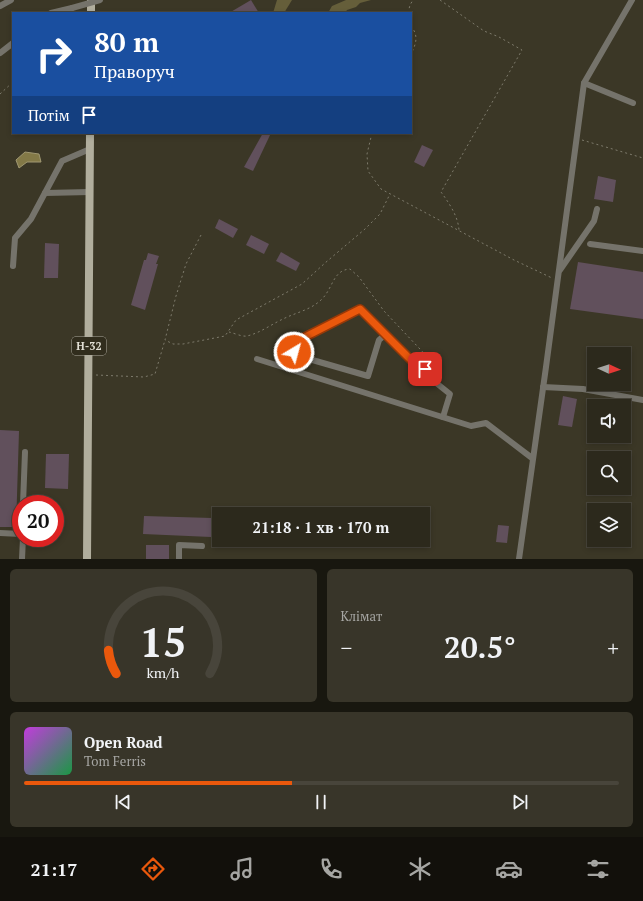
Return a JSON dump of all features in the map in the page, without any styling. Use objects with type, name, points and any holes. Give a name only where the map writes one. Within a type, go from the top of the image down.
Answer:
[{"type":"main road","points":[[91,0],[91,12]]},
{"type":"main road","name":"Н-32","points":[[87,559],[90,134]]},
{"type":"street","points":[[0,6],[11,0]]},
{"type":"street","points":[[55,12],[100,0]]},
{"type":"street","points":[[519,559],[584,83],[632,0]]},
{"type":"street","points":[[0,53],[12,44]]},
{"type":"street","points":[[584,83],[633,103]]},
{"type":"street","points":[[13,266],[15,238],[31,219],[62,160],[90,150]]},
{"type":"street","points":[[45,193],[90,192]]},
{"type":"street","points":[[559,272],[594,221],[597,209]]},
{"type":"street","points":[[590,244],[643,251]]},
{"type":"street","points":[[386,334],[380,340],[368,376],[302,357],[294,352],[299,340],[360,309],[386,334],[415,364],[435,374],[435,382],[450,394],[443,417]]},
{"type":"street","points":[[257,359],[471,426],[486,423],[532,458]]},
{"type":"street","points":[[543,387],[583,389],[643,400]]},
{"type":"street","points":[[23,495],[25,452]]},
{"type":"street","points":[[0,533],[12,534]]},
{"type":"street","points":[[179,559],[179,545],[202,546]]},
{"type":"street","points":[[22,559],[23,547]]},
{"type":"path","points":[[408,12],[413,0]]},
{"type":"path","points":[[440,0],[484,31],[499,37],[522,50],[441,192],[450,204],[458,223],[459,230]]},
{"type":"path","points":[[412,27],[414,30],[416,44],[412,52]]},
{"type":"path","points":[[0,94],[12,83]]},
{"type":"path","points":[[372,134],[367,154],[368,171],[381,189],[514,260],[558,281]]},
{"type":"path","points":[[577,138],[643,158]]},
{"type":"path","points":[[165,340],[173,344],[183,344],[225,336],[236,320],[302,284],[380,214],[390,194]]},
{"type":"path","points":[[89,374],[144,377],[155,374],[186,264],[201,235]]},
{"type":"shaded area","points":[[277,0],[292,0],[285,12],[273,12]]},
{"type":"shaded area","points":[[346,0],[371,0],[360,3],[356,7],[347,10],[346,12],[329,12],[332,6]]},
{"type":"shaded area","points":[[25,152],[39,154],[41,162],[27,162],[19,168],[16,160]]},
{"type":"building","points":[[251,0],[258,12],[231,12]]},
{"type":"building","points":[[262,134],[271,134],[253,171],[244,167]]},
{"type":"building","points":[[422,145],[433,150],[424,167],[414,162]]},
{"type":"building","points":[[598,176],[616,180],[613,202],[594,199]]},
{"type":"building","points":[[219,219],[238,229],[233,238],[215,228]]},
{"type":"building","points":[[251,235],[269,244],[264,254],[246,245]]},
{"type":"building","points":[[45,243],[59,244],[58,278],[44,278]]},
{"type":"building","points":[[281,252],[300,263],[296,271],[276,261]]},
{"type":"building","points":[[148,253],[159,256],[145,310],[131,305],[144,260],[146,260]]},
{"type":"building","points":[[578,262],[643,272],[643,319],[570,309]]},
{"type":"building","points":[[563,396],[577,399],[572,427],[558,425]]},
{"type":"building","points":[[0,430],[19,431],[17,495],[12,495],[12,527],[0,527]]},
{"type":"building","points":[[46,454],[69,454],[68,489],[45,488]]},
{"type":"building","points":[[144,516],[212,518],[211,537],[143,534]]},
{"type":"building","points":[[498,525],[509,526],[507,543],[496,542]]},
{"type":"building","points":[[146,545],[169,545],[169,559],[146,559]]},
{"type":"route","points":[[294,352],[299,340],[360,309],[415,364],[425,369]]}]
